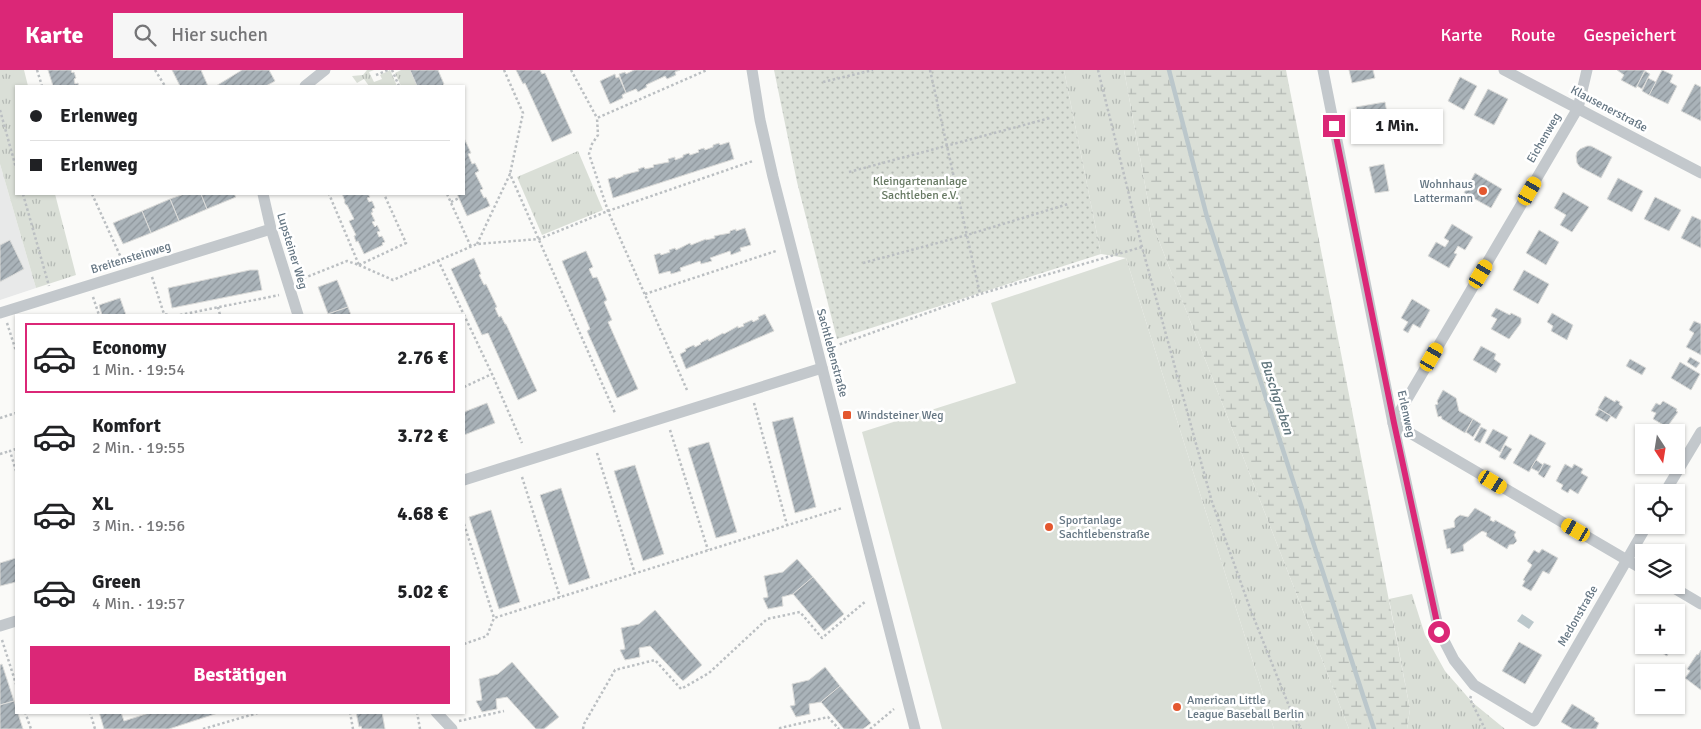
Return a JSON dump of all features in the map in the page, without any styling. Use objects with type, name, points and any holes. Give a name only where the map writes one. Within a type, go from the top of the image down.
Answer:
[{"type":"street","points":[[306,85],[325,70]]},
{"type":"street","name":"Sachtlebenstraße","points":[[752,70],[760,120],[773,178],[915,729]]},
{"type":"street","name":"Erlenweg","points":[[1323,70],[1394,423],[1439,632],[1454,660],[1474,685],[1534,721]]},
{"type":"street","name":"Klausenerstraße","points":[[1504,70],[1701,173]]},
{"type":"street","name":"Eichenweg","points":[[1394,423],[1578,108],[1587,70]]},
{"type":"street","name":"Lupsteiner Weg","points":[[263,195],[271,229],[298,314]]},
{"type":"street","name":"Breitensteinweg","points":[[0,313],[271,229]]},
{"type":"street","points":[[465,480],[822,368]]},
{"type":"street","points":[[1394,423],[1635,565]]},
{"type":"street","points":[[1671,484],[1701,432]]},
{"type":"street","name":"Medonstraße","points":[[1534,721],[1641,534]]},
{"type":"street","points":[[1684,594],[1701,604]]},
{"type":"street","points":[[0,626],[15,621]]},
{"type":"street","points":[[439,714],[455,725]]},
{"type":"path","points":[[37,70],[42,85]]},
{"type":"path","points":[[155,70],[164,85]]},
{"type":"path","points":[[376,75],[388,70]]},
{"type":"path","points":[[392,70],[399,85]]},
{"type":"path","points":[[477,244],[510,174],[523,113],[504,70]]},
{"type":"path","points":[[572,70],[597,118],[598,134],[592,144],[590,154],[608,211],[687,390]]},
{"type":"path","points":[[597,118],[708,70]]},
{"type":"path","points":[[823,82],[873,70]]},
{"type":"path","points":[[930,70],[980,294]]},
{"type":"path","points":[[1098,70],[1142,248],[1212,502],[1251,611],[1300,729]]},
{"type":"path","points":[[0,110],[15,164]]},
{"type":"path","points":[[848,172],[1050,118]]},
{"type":"path","points":[[299,280],[347,261],[393,280],[477,244],[539,239],[608,211],[754,161]]},
{"type":"path","points":[[510,174],[615,414]]},
{"type":"path","points":[[23,195],[49,286]]},
{"type":"path","points":[[92,195],[124,262]]},
{"type":"path","points":[[328,195],[358,265]]},
{"type":"path","points":[[358,265],[406,243],[384,195]]},
{"type":"path","points":[[448,195],[471,246]]},
{"type":"path","points":[[451,202],[459,198]]},
{"type":"path","points":[[863,264],[1068,204]]},
{"type":"path","points":[[836,346],[980,294],[1142,248]]},
{"type":"path","points":[[645,294],[776,251]]},
{"type":"path","points":[[438,260],[464,314]]},
{"type":"path","points":[[152,276],[164,314]]},
{"type":"path","points":[[92,294],[99,314]]},
{"type":"path","points":[[185,314],[282,295]]},
{"type":"path","points":[[218,307],[220,314]]},
{"type":"path","points":[[465,317],[522,444]]},
{"type":"path","points":[[8,324],[15,347]]},
{"type":"path","points":[[465,387],[492,374]]},
{"type":"path","points":[[754,403],[787,525]]},
{"type":"path","points":[[0,418],[15,413]]},
{"type":"path","points":[[670,430],[708,550]]},
{"type":"path","points":[[0,454],[15,449]]},
{"type":"path","points":[[10,451],[15,468]]},
{"type":"path","points":[[597,453],[635,574]]},
{"type":"path","points":[[522,476],[560,597]]},
{"type":"path","points":[[494,618],[842,508]]},
{"type":"path","points":[[465,527],[494,618],[487,636],[465,644]]},
{"type":"path","points":[[583,729],[584,724],[615,670],[655,660],[681,689],[709,673],[767,619],[800,612],[822,638],[866,601]]},
{"type":"path","points":[[2,640],[15,681]]},
{"type":"path","points":[[1474,685],[1470,699],[1485,729]]},
{"type":"path","points":[[870,729],[894,709]]},
{"type":"path","points":[[455,725],[504,711]]},
{"type":"path","points":[[26,714],[31,729]]},
{"type":"path","points":[[91,714],[95,729]]},
{"type":"path","points":[[203,729],[254,714]]},
{"type":"path","points":[[350,714],[353,729]]},
{"type":"path","points":[[417,714],[420,729]]},
{"type":"path","points":[[780,729],[828,717],[839,729]]},
{"type":"shaded area","points":[[0,164],[36,288],[0,300]]},
{"type":"green space","points":[[0,70],[24,70],[28,85],[15,85],[15,195],[55,195],[76,275],[36,288],[0,164]]},
{"type":"green space","points":[[367,70],[374,70],[369,72],[374,82],[382,79],[380,75],[390,70],[397,85],[368,85],[364,79],[357,83],[352,76],[363,75]]},
{"type":"green space","points":[[401,70],[410,70],[417,85],[401,85],[395,73]]},
{"type":"green space","name":"Kleingartenanlage Sachtleben e.V.","points":[[774,70],[1064,70],[1101,254],[837,339],[797,182]]},
{"type":"green space","points":[[1064,70],[1124,70],[1152,223],[1349,729],[1274,729],[1126,258],[1101,254]]},
{"type":"green space","points":[[1124,70],[1286,70],[1410,709],[1407,729],[1349,729],[1152,223]]},
{"type":"green space","points":[[578,151],[603,210],[542,235],[517,177]]},
{"type":"green space","name":"Sportanlage Sachtlebenstraße","points":[[1126,258],[1274,729],[942,729],[862,432],[1016,383],[991,303]]},
{"type":"green space","points":[[1412,594],[1425,635],[1445,671],[1472,702],[1505,729],[1407,729],[1410,709],[1389,599]]},
{"type":"water","points":[[1522,614],[1534,622],[1529,629],[1517,621]]},
{"type":"building","points":[[48,70],[71,70],[76,78],[74,79],[75,84],[78,83],[79,85],[53,85]]},
{"type":"building","points":[[172,70],[201,70],[208,85],[180,85]]},
{"type":"building","points":[[242,70],[269,70],[275,81],[268,85],[218,85]]},
{"type":"building","points":[[410,70],[438,70],[444,84],[443,85],[417,85]]},
{"type":"building","points":[[516,70],[540,70],[542,74],[545,73],[572,133],[552,142],[525,83],[523,84]]},
{"type":"building","points":[[634,70],[680,70],[675,72],[676,75],[667,79],[665,76],[646,85],[647,87],[638,92],[636,89],[626,93],[619,74],[625,72],[626,74]]},
{"type":"building","points":[[1349,70],[1373,70],[1375,78],[1352,83]]},
{"type":"building","points":[[1617,70],[1645,70],[1636,88],[1621,80],[1624,75]]},
{"type":"building","points":[[1662,70],[1673,75],[1670,82],[1677,86],[1668,104],[1649,95]]},
{"type":"building","points":[[1645,71],[1650,74],[1642,89],[1637,86]]},
{"type":"building","points":[[615,74],[616,78],[619,77],[626,93],[622,95],[623,98],[610,104],[600,81]]},
{"type":"building","points":[[1460,77],[1477,86],[1464,110],[1448,101]]},
{"type":"building","points":[[1648,78],[1656,82],[1649,95],[1642,91]]},
{"type":"building","points":[[1695,84],[1701,87],[1701,121],[1681,111]]},
{"type":"building","points":[[1488,89],[1508,99],[1494,125],[1474,115]]},
{"type":"building","points":[[1385,102],[1391,135],[1367,140],[1364,124],[1359,124],[1356,107]]},
{"type":"building","points":[[465,140],[471,153],[468,154],[472,164],[475,163],[479,171],[475,173],[483,189],[480,190],[490,206],[467,216],[457,195],[465,195]]},
{"type":"building","points":[[729,142],[734,159],[613,198],[608,179],[615,177],[616,179],[639,171],[638,169],[644,167],[645,169],[654,167],[653,165],[669,162],[668,159],[675,157],[675,160],[683,157],[683,155],[699,152],[698,150],[704,148],[705,150],[719,143],[720,145]]},
{"type":"building","points":[[1587,146],[1591,146],[1612,157],[1601,178],[1580,167],[1577,163],[1577,152]]},
{"type":"building","points":[[1384,164],[1389,191],[1375,193],[1369,167]]},
{"type":"building","name":"Wohnhaus Lattermann","points":[[1475,173],[1502,189],[1491,208],[1464,193]]},
{"type":"building","points":[[1618,178],[1643,191],[1632,212],[1607,199]]},
{"type":"building","points":[[1563,192],[1589,207],[1572,232],[1560,225],[1566,215],[1554,208]]},
{"type":"building","points":[[181,195],[201,195],[207,209],[179,221],[170,199]]},
{"type":"building","points":[[201,195],[235,195],[236,197],[207,209]]},
{"type":"building","points":[[342,195],[369,195],[370,197],[367,198],[369,202],[372,201],[375,208],[372,209],[373,212],[371,213],[375,221],[372,222],[375,227],[377,225],[380,231],[377,232],[379,237],[382,236],[385,242],[382,243],[383,245],[364,254],[358,241],[356,242],[354,236],[356,235],[349,221],[354,219]]},
{"type":"building","points":[[1655,197],[1681,210],[1669,231],[1644,219]]},
{"type":"building","points":[[170,199],[179,221],[151,233],[142,211]]},
{"type":"building","points":[[142,211],[151,233],[123,244],[113,223]]},
{"type":"building","points":[[1692,216],[1701,220],[1701,248],[1681,238]]},
{"type":"building","points":[[1452,224],[1473,237],[1465,250],[1458,246],[1454,253],[1457,254],[1449,268],[1428,256],[1436,242],[1445,247],[1449,241],[1444,238]]},
{"type":"building","points":[[745,228],[751,245],[740,248],[741,251],[731,255],[730,251],[710,258],[712,261],[701,264],[700,261],[680,268],[681,271],[671,274],[670,271],[659,274],[654,255],[660,253],[661,255],[670,252],[669,250],[675,248],[676,250],[690,243],[691,245],[706,239],[715,238],[714,236],[730,233],[730,231],[736,229],[736,231]]},
{"type":"building","points":[[1539,230],[1559,242],[1546,265],[1526,253]]},
{"type":"building","points":[[10,240],[24,269],[0,282],[0,245]]},
{"type":"building","points":[[586,251],[593,267],[589,269],[593,278],[597,277],[607,300],[604,302],[612,320],[608,322],[638,389],[617,398],[587,331],[590,329],[562,261]]},
{"type":"building","points":[[474,258],[481,274],[479,275],[484,285],[486,284],[497,307],[495,308],[499,317],[501,316],[506,324],[537,391],[518,400],[488,333],[482,335],[451,269]]},
{"type":"building","points":[[250,270],[258,270],[262,290],[172,308],[168,288]]},
{"type":"building","points":[[1524,270],[1549,284],[1538,304],[1513,290]]},
{"type":"building","points":[[337,280],[348,307],[328,314],[318,287]]},
{"type":"building","points":[[120,298],[126,314],[102,314],[99,305]]},
{"type":"building","points":[[1412,299],[1430,310],[1420,328],[1413,324],[1408,333],[1403,330],[1408,322],[1401,318]]},
{"type":"building","points":[[348,307],[351,314],[328,314]]},
{"type":"building","points":[[1496,308],[1521,318],[1521,323],[1509,339],[1491,329],[1497,319],[1491,316]]},
{"type":"building","points":[[1552,313],[1573,325],[1567,340],[1551,331],[1553,326],[1547,322]]},
{"type":"building","points":[[765,314],[774,331],[686,369],[680,354],[686,351],[685,349],[694,345],[695,347],[708,339],[709,341],[738,326],[738,328],[744,326],[743,324],[752,320],[753,322]]},
{"type":"building","points":[[1694,321],[1701,324],[1701,355],[1686,347],[1694,333],[1689,330]]},
{"type":"building","points":[[1481,346],[1496,354],[1494,359],[1501,364],[1496,373],[1473,360]]},
{"type":"building","points":[[1690,357],[1700,363],[1696,368],[1687,362]]},
{"type":"building","points":[[1630,359],[1646,368],[1642,375],[1626,366]]},
{"type":"building","points":[[1680,362],[1700,374],[1691,390],[1671,378]]},
{"type":"building","points":[[1443,390],[1456,398],[1459,411],[1473,419],[1465,433],[1442,419],[1441,416],[1438,417],[1435,405],[1438,404],[1437,401]]},
{"type":"building","points":[[1605,396],[1615,402],[1616,400],[1620,402],[1619,404],[1623,407],[1616,419],[1598,408]]},
{"type":"building","points":[[1663,401],[1677,409],[1676,411],[1678,412],[1669,424],[1662,424],[1653,419],[1656,413],[1651,411],[1656,403],[1660,405]]},
{"type":"building","points":[[487,403],[495,423],[465,435],[465,412]]},
{"type":"building","points":[[1599,409],[1611,416],[1607,422],[1595,415]]},
{"type":"building","points":[[793,417],[816,507],[795,513],[772,422]]},
{"type":"building","points":[[1473,419],[1481,424],[1473,437],[1466,432]]},
{"type":"building","points":[[1481,427],[1487,430],[1480,443],[1474,440]]},
{"type":"building","points":[[1493,429],[1508,437],[1500,452],[1485,443]]},
{"type":"building","points":[[1530,434],[1546,443],[1529,472],[1513,463]]},
{"type":"building","points":[[709,442],[737,532],[716,538],[688,448]]},
{"type":"building","points":[[1505,445],[1512,449],[1505,460],[1499,457]]},
{"type":"building","points":[[1536,460],[1543,465],[1539,472],[1531,468]]},
{"type":"building","points":[[1544,463],[1551,466],[1544,478],[1538,474]]},
{"type":"building","points":[[1565,464],[1572,468],[1574,464],[1583,469],[1581,473],[1588,477],[1578,494],[1570,489],[1568,493],[1561,489],[1563,485],[1556,481]]},
{"type":"building","points":[[635,465],[664,554],[643,561],[614,471]]},
{"type":"building","points":[[561,488],[590,578],[569,585],[540,495]]},
{"type":"building","points":[[1475,508],[1491,517],[1490,520],[1494,522],[1495,520],[1516,532],[1514,535],[1517,541],[1509,545],[1507,549],[1486,536],[1487,533],[1482,531],[1463,545],[1464,551],[1451,554],[1450,548],[1447,549],[1443,530],[1455,527],[1454,521],[1456,518],[1460,515],[1468,517]]},
{"type":"building","points":[[491,510],[520,602],[499,609],[469,517]]},
{"type":"building","points":[[1542,549],[1558,558],[1549,574],[1543,571],[1531,591],[1522,586],[1525,581],[1523,580],[1532,565],[1527,561],[1534,550],[1539,553]]},
{"type":"building","points":[[15,558],[15,582],[0,586],[0,563]]},
{"type":"building","points":[[797,559],[813,577],[793,594],[782,597],[783,606],[768,609],[763,598],[768,597],[764,576],[783,572]]},
{"type":"building","points":[[813,577],[844,614],[824,631],[793,594]]},
{"type":"building","points":[[655,610],[702,665],[683,681],[650,646],[639,648],[640,657],[625,660],[620,650],[625,649],[621,628],[639,624]]},
{"type":"building","points":[[1519,642],[1542,655],[1525,684],[1502,671]]},
{"type":"building","points":[[1701,650],[1701,690],[1685,678],[1690,671],[1687,669]]},
{"type":"building","points":[[512,662],[559,717],[544,729],[536,729],[507,697],[496,699],[497,709],[482,712],[476,701],[482,700],[479,679],[498,674]]},
{"type":"building","points":[[2,664],[14,701],[0,705],[0,665]]},
{"type":"building","points":[[825,667],[840,686],[821,702],[809,704],[810,714],[796,717],[790,706],[795,705],[792,684],[809,680]]},
{"type":"building","points":[[840,686],[871,723],[863,729],[844,729],[821,702]]},
{"type":"building","points":[[14,701],[15,714],[18,714],[23,729],[0,729],[0,705]]},
{"type":"building","points":[[1572,704],[1595,718],[1594,720],[1599,723],[1596,729],[1573,729],[1561,722]]},
{"type":"building","points":[[100,714],[122,714],[124,721],[146,714],[215,714],[169,729],[104,729]]},
{"type":"building","points":[[356,714],[382,714],[385,729],[362,729],[361,726],[359,727]]},
{"type":"waterway","name":"Buschgraben","points":[[1169,70],[1207,217],[1374,729]]},
{"type":"place","name":"Wohnhaus Lattermann","points":[[1483,191]]},
{"type":"place","name":"Windsteiner Weg","points":[[847,415]]},
{"type":"place","name":"Sportanlage Sachtlebenstraße","points":[[1049,527]]},
{"type":"place","name":"American Little League Baseball Berlin","points":[[1177,707]]},
{"type":"route","points":[[1334,126],[1394,423],[1439,632]]}]
